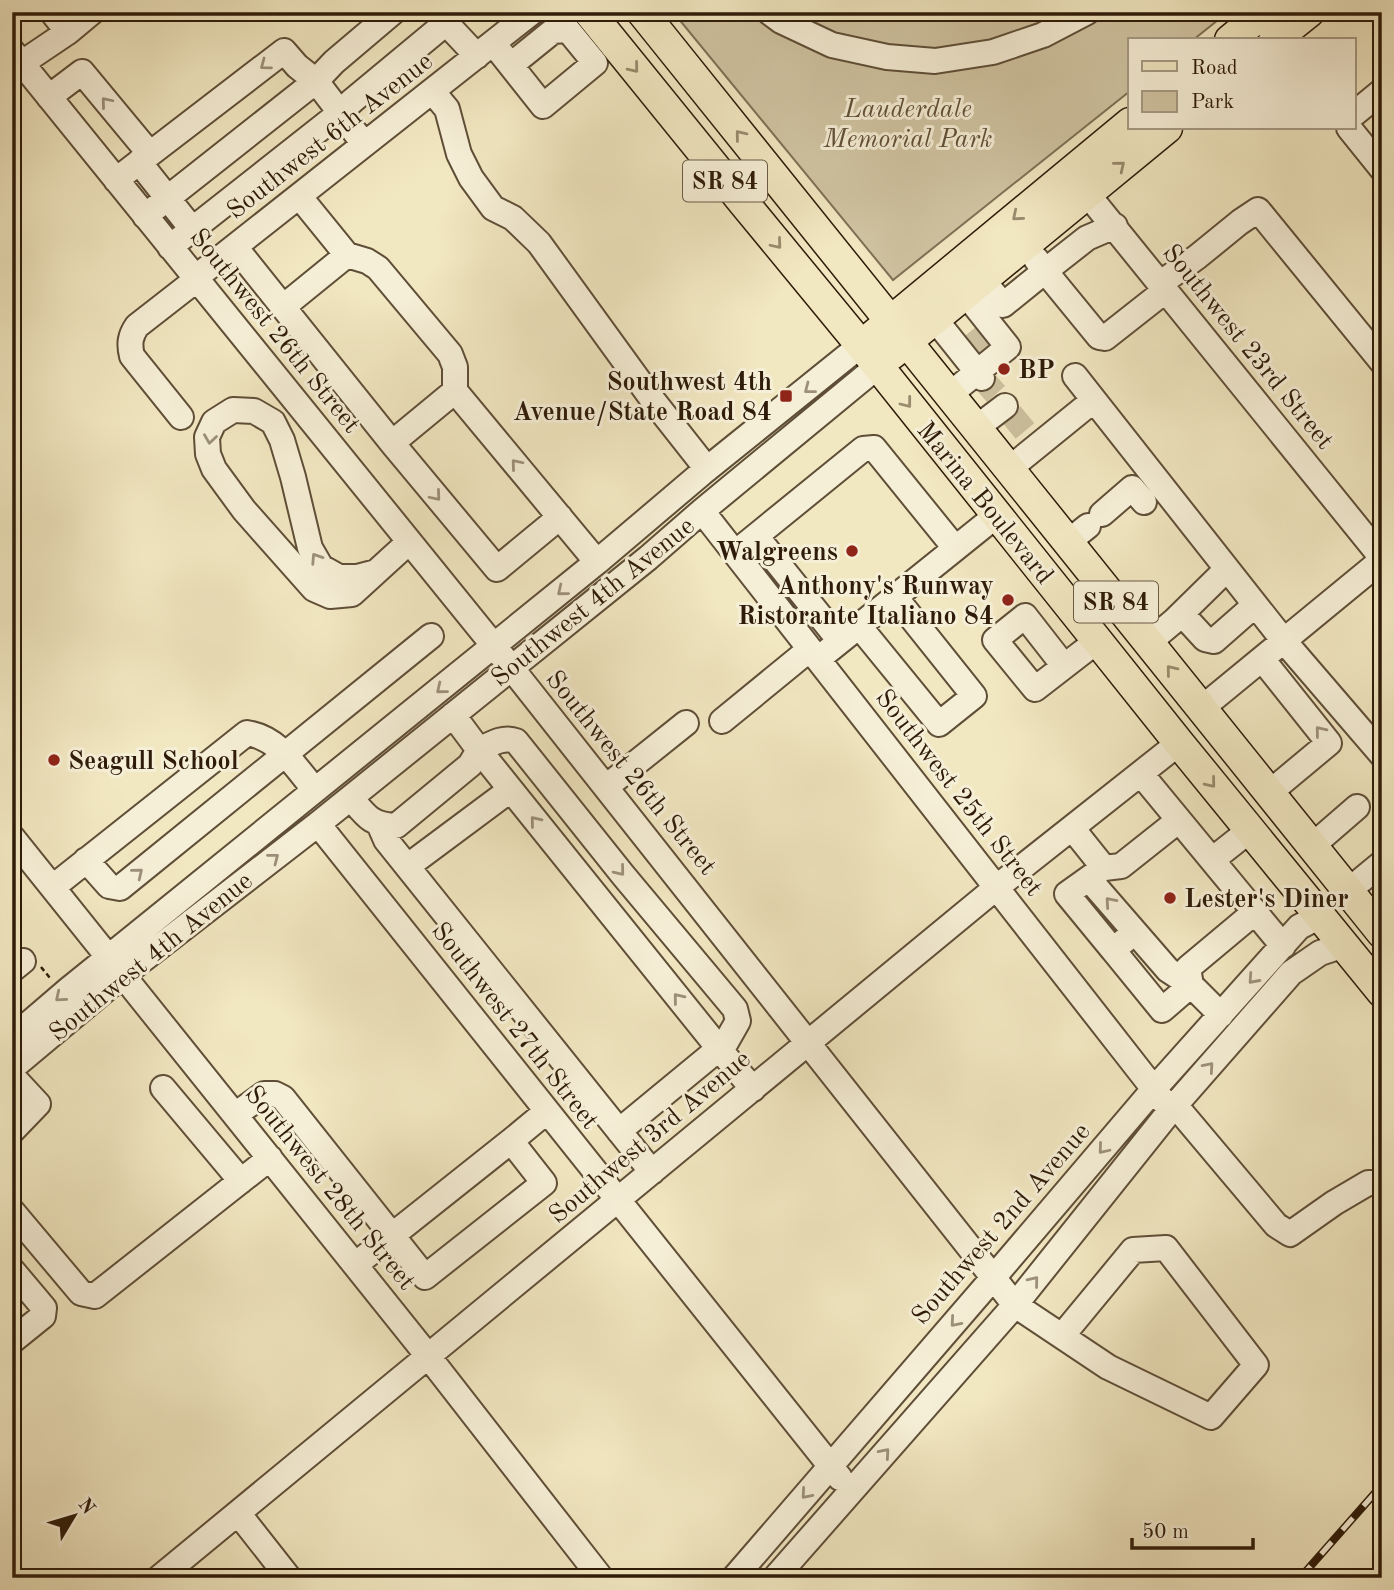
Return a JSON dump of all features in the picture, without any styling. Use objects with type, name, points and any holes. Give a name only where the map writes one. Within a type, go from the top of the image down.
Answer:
[{"type":"main road","name":"Marina Boulevard","points":[[589,12],[870,355],[1153,711],[1382,992]]},
{"type":"main road","name":"Marina Boulevard","points":[[642,12],[898,332],[987,382],[1086,527],[1149,642],[1382,933]]},
{"type":"main road","points":[[1238,38],[1270,30],[1309,12]]},
{"type":"main road","name":"Southwest 4th Avenue","points":[[898,332],[987,382],[1035,236],[1128,125]]},
{"type":"main road","name":"Southwest 4th Avenue","points":[[870,355],[1079,182],[1164,130]]},
{"type":"main road","points":[[1153,711],[1178,714],[1191,713],[1202,708]]},
{"type":"main road","points":[[1179,743],[1204,738],[1229,742]]},
{"type":"main road","points":[[1320,916],[1351,923],[1382,941]]},
{"type":"street","points":[[52,12],[68,32]]},
{"type":"street","points":[[16,61],[68,32],[92,12]]},
{"type":"street","points":[[145,216],[316,81],[334,62],[393,12]]},
{"type":"street","name":"Southwest 6th Avenue","points":[[181,418],[132,356],[131,335],[137,326],[532,12]]},
{"type":"street","points":[[769,12],[781,21],[832,45],[887,57],[935,61],[993,52],[1043,35],[1087,12]]},
{"type":"street","points":[[170,247],[340,113],[442,17],[485,50],[511,65]]},
{"type":"street","points":[[116,180],[284,51],[316,81],[365,144]]},
{"type":"street","name":"Southwest 26th Street","points":[[16,61],[49,97],[494,646],[1015,1305],[1108,1367],[1211,1417],[1256,1365],[1166,1248],[1133,1250],[1062,1336]]},
{"type":"street","points":[[49,97],[82,72],[192,229]]},
{"type":"street","points":[[432,91],[447,109],[459,154],[471,178],[493,208],[513,218],[539,243],[655,403],[707,469]]},
{"type":"street","points":[[1356,112],[1382,91]]},
{"type":"street","points":[[1351,130],[1382,169]]},
{"type":"street","name":"Southwest 23rd Street","points":[[1079,182],[1382,559]]},
{"type":"street","points":[[299,196],[340,247],[379,268],[450,354],[455,368],[455,391],[597,562]]},
{"type":"street","points":[[1035,236],[1045,271],[1099,337],[1105,338],[1163,286],[1258,210],[1382,362]]},
{"type":"street","points":[[1094,400],[987,382],[1003,305],[1087,237],[1115,226]]},
{"type":"street","points":[[1035,236],[1066,253]]},
{"type":"street","points":[[235,247],[497,569],[560,517]]},
{"type":"street","points":[[283,307],[340,247]]},
{"type":"street","name":"Southwest 4th Avenue","points":[[12,1068],[116,966],[315,790],[597,562],[707,469],[870,355]]},
{"type":"street","name":"Southwest 4th Avenue","points":[[14,1032],[116,966],[318,824],[648,558],[870,355]]},
{"type":"street","points":[[1075,376],[1284,641],[1382,755]]},
{"type":"street","points":[[392,443],[455,391]]},
{"type":"street","points":[[376,572],[357,577],[340,577],[321,567],[310,548],[286,452],[273,422],[254,411],[244,409],[233,410],[214,422],[207,438],[208,454],[214,469],[244,510],[314,589],[330,596],[352,594],[409,542]]},
{"type":"street","points":[[735,553],[863,449],[874,449],[955,548]]},
{"type":"street","points":[[1086,527],[1132,488],[1144,502]]},
{"type":"street","name":"Southwest 25th Street","points":[[702,511],[1154,1089],[1276,1225],[1290,1234],[1368,1183],[1382,1183]]},
{"type":"street","points":[[722,721],[814,654],[840,641],[997,515]]},
{"type":"street","points":[[756,536],[840,641]]},
{"type":"street","points":[[1202,708],[1382,559]]},
{"type":"street","points":[[1149,642],[1182,614],[1227,569]]},
{"type":"street","points":[[859,626],[939,724],[974,696],[895,597]]},
{"type":"street","points":[[1182,614],[1205,639],[1214,641],[1255,604]]},
{"type":"street","points":[[86,860],[109,886],[120,888],[431,636]]},
{"type":"street","points":[[1064,666],[1097,641]]},
{"type":"street","points":[[1262,659],[1329,743],[1269,793]]},
{"type":"street","points":[[453,715],[510,790],[753,1088]]},
{"type":"street","points":[[606,787],[686,723]]},
{"type":"street","points":[[53,887],[247,733],[276,744],[315,790]]},
{"type":"street","points":[[351,797],[370,820],[396,826],[470,765],[479,750],[494,742],[509,739],[516,741],[735,1009],[738,1021],[721,1051],[710,1056],[620,1131]]},
{"type":"street","name":"Southwest 3rd Avenue","points":[[159,1578],[997,887],[1179,743]]},
{"type":"street","points":[[1141,774],[1283,946]]},
{"type":"street","points":[[408,866],[510,790]]},
{"type":"street","points":[[1312,846],[1357,807]]},
{"type":"street","points":[[1180,820],[1121,866],[1097,873],[1067,894],[1162,1010],[1191,985]]},
{"type":"street","name":"Southwest 27th Street","points":[[318,824],[851,1493]]},
{"type":"street","points":[[379,824],[386,840],[652,1172]]},
{"type":"street","points":[[1072,828],[1135,932],[1168,970],[1191,985],[1221,1015]]},
{"type":"street","points":[[1212,860],[1250,830]]},
{"type":"street","name":"Southwest 28th Street","points":[[12,837],[428,1356],[600,1578]]},
{"type":"street","points":[[1348,891],[1379,873]]},
{"type":"street","points":[[1191,985],[1188,968],[1255,912]]},
{"type":"street","name":"Southwest 2nd Avenue","points":[[734,1578],[1154,1089],[1301,926],[1320,916]]},
{"type":"street","points":[[1113,950],[1135,932]]},
{"type":"street","points":[[775,1578],[1015,1305],[1173,1108],[1291,973],[1320,953],[1344,945]]},
{"type":"street","points":[[12,1076],[38,1104],[12,1131]]},
{"type":"street","points":[[163,1088],[241,1181]]},
{"type":"street","points":[[187,1117],[216,1092]]},
{"type":"street","points":[[235,1115],[264,1094],[275,1094],[283,1098],[425,1277],[544,1183],[511,1142]]},
{"type":"street","points":[[355,1265],[546,1112]]},
{"type":"street","points":[[12,1211],[81,1293],[95,1296],[270,1158]]},
{"type":"street","points":[[12,1270],[44,1308],[43,1316],[12,1341]]},
{"type":"street","points":[[238,1513],[289,1578]]},
{"type":"green space","name":"Lauderdale Memorial Park","points":[[673,12],[1228,12],[1196,38],[1128,38],[1128,93],[893,280]]},
{"type":"tunnel","points":[[969,348],[985,335]]},
{"type":"tunnel","points":[[982,378],[996,394]]},
{"type":"tunnel","points":[[1011,414],[1025,431]]},
{"type":"railway","points":[[1300,1578],[1382,1485]]},
{"type":"place","name":"BP","points":[[1004,369]]},
{"type":"place","name":"Southwest 4th Avenue/State Road 84","points":[[786,396]]},
{"type":"place","name":"Walgreens","points":[[852,551]]},
{"type":"place","name":"Anthony's Runway Ristorante Italiano 84","points":[[1008,600]]},
{"type":"place","name":"Seagull School","points":[[54,760]]},
{"type":"place","name":"Lester's Diner","points":[[1170,898]]}]
